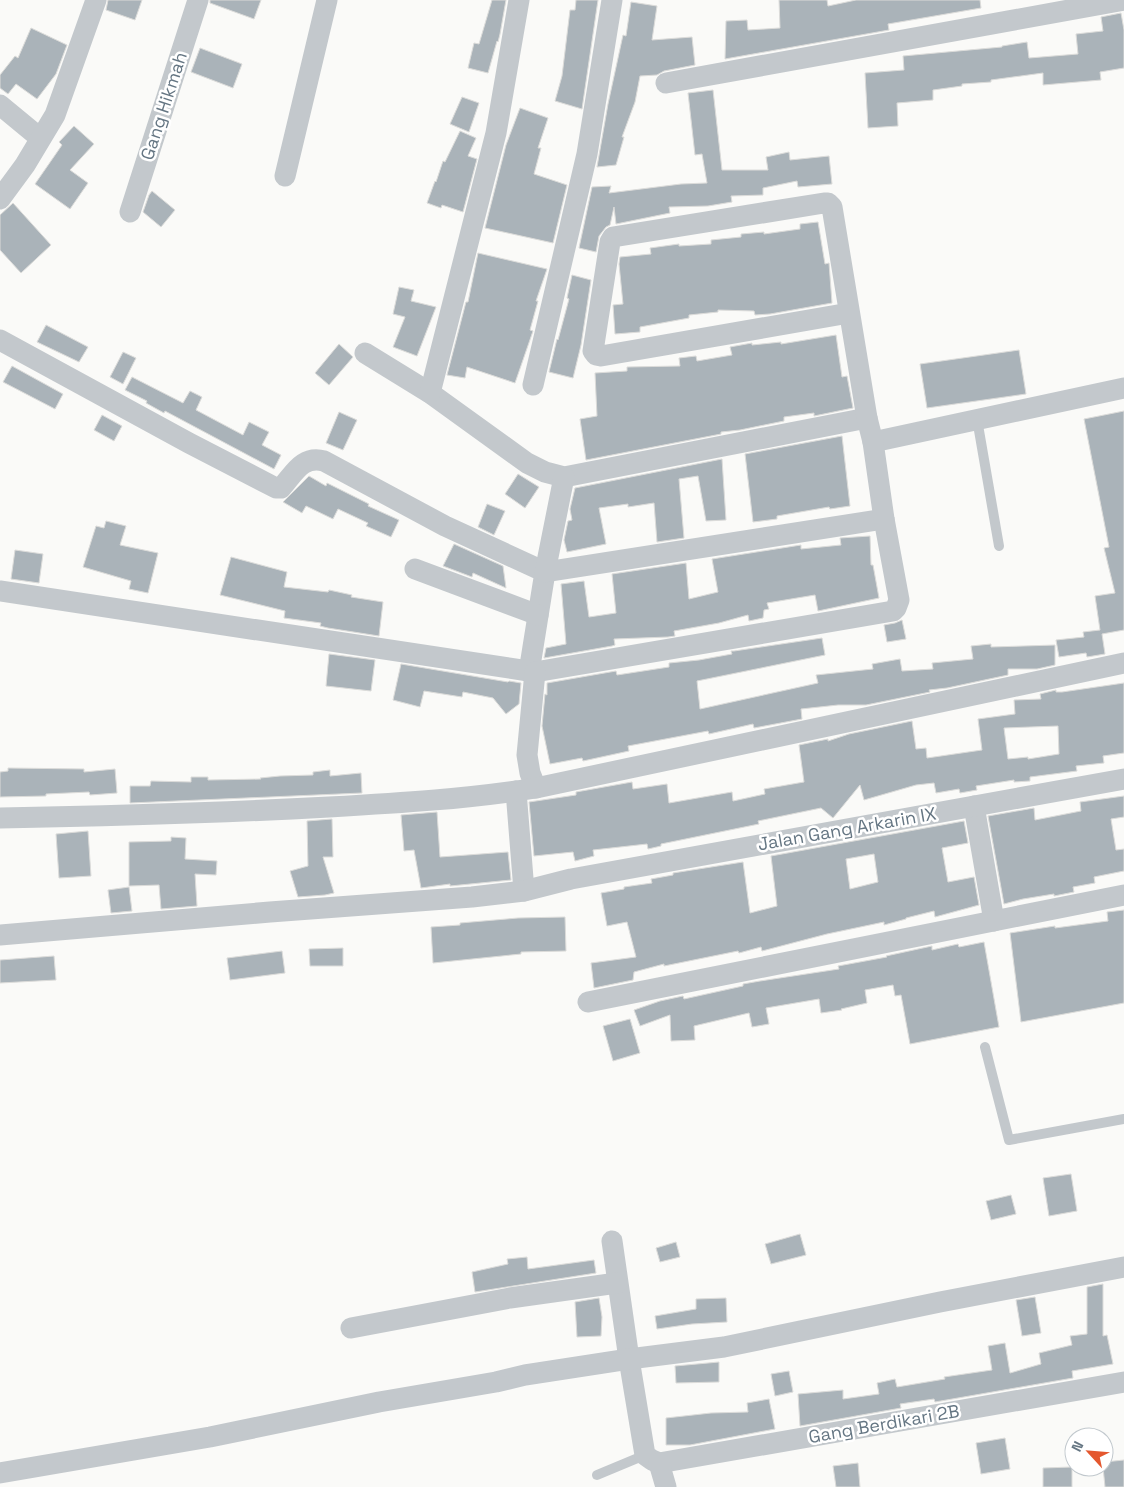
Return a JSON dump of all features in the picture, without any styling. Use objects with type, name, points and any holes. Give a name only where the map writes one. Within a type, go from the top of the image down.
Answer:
[{"type":"street","points":[[0,199],[25,165],[55,115],[96,0]]},
{"type":"street","name":"Gang Hikmah","points":[[130,212],[198,0]]},
{"type":"street","points":[[285,176],[327,0]]},
{"type":"street","points":[[430,393],[496,133],[519,0]]},
{"type":"street","points":[[533,385],[587,154],[612,0]]},
{"type":"street","points":[[666,83],[1124,0]]},
{"type":"street","points":[[0,105],[40,138]]},
{"type":"street","points":[[0,591],[532,672],[892,611],[896,608],[899,600],[832,207],[828,203],[613,236],[610,242],[593,350],[596,355],[601,356],[849,313]]},
{"type":"street","points":[[0,340],[189,444],[276,488],[281,488],[305,461],[314,459],[324,461],[445,526],[545,572],[884,519]]},
{"type":"street","points":[[365,353],[430,393],[527,464],[545,472],[564,477],[867,418]]},
{"type":"street","points":[[873,442],[1124,388]]},
{"type":"street","points":[[524,891],[526,790],[530,773],[527,754],[532,672],[545,572],[564,477]]},
{"type":"street","points":[[415,569],[538,615]]},
{"type":"street","points":[[0,818],[237,812],[444,800],[526,790],[1124,664]]},
{"type":"street","name":"Jalan Gang Arkarin IX","points":[[0,935],[472,897],[524,891],[571,880],[1124,779]]},
{"type":"street","points":[[974,806],[994,921]]},
{"type":"street","points":[[588,1002],[1124,895]]},
{"type":"street","points":[[612,1241],[629,1359],[652,1459],[666,1487]]},
{"type":"street","points":[[0,1473],[210,1437],[379,1402],[525,1376],[629,1359],[724,1347],[940,1302],[1124,1267]]},
{"type":"street","points":[[351,1328],[510,1298],[617,1282]]},
{"type":"street","name":"Gang Berdikari 2B","points":[[652,1459],[1124,1382]]},
{"type":"lane","points":[[977,419],[1000,546]]},
{"type":"lane","points":[[985,1047],[1009,1140],[1124,1119]]},
{"type":"lane","points":[[597,1474],[652,1459]]},
{"type":"building","points":[[108,0],[142,0],[135,20],[106,10]]},
{"type":"building","points":[[210,0],[261,0],[254,19],[210,3]]},
{"type":"building","points":[[492,0],[506,0],[500,34],[488,73],[468,68],[474,43],[479,44]]},
{"type":"building","points":[[576,0],[598,0],[582,109],[555,101],[562,76],[570,10],[575,10]]},
{"type":"building","points":[[779,0],[827,0],[828,6],[856,0],[980,0],[981,8],[888,24],[889,30],[725,59],[726,21],[747,20],[748,30],[780,28]]},
{"type":"building","points":[[631,2],[657,6],[652,40],[692,37],[695,65],[664,71],[657,75],[640,76],[635,102],[622,137],[624,137],[616,165],[597,167],[623,35],[626,36]]},
{"type":"building","points":[[1121,13],[1124,30],[1124,68],[1100,72],[1101,80],[1043,85],[1043,73],[991,80],[991,82],[962,84],[962,86],[933,90],[933,100],[897,103],[898,126],[868,128],[865,73],[904,70],[903,56],[1002,47],[1027,42],[1029,58],[1078,54],[1076,34],[1103,31],[1101,17]]},
{"type":"building","points":[[31,28],[67,45],[56,74],[37,99],[16,84],[8,94],[0,88],[0,75],[15,56],[18,58]]},
{"type":"building","points":[[200,48],[242,64],[233,88],[191,72]]},
{"type":"building","points":[[713,90],[722,170],[768,170],[766,157],[789,152],[790,160],[829,156],[832,184],[798,187],[797,181],[763,188],[763,195],[731,196],[732,202],[708,206],[669,207],[670,213],[616,224],[614,207],[610,225],[599,236],[596,252],[579,248],[592,187],[611,186],[609,193],[681,184],[707,183],[702,154],[695,155],[688,93]]},
{"type":"building","points":[[462,97],[479,103],[469,132],[450,124]]},
{"type":"building","points":[[520,108],[548,118],[538,148],[541,148],[534,174],[567,185],[553,243],[485,228],[506,145]]},
{"type":"building","points":[[74,126],[94,144],[70,170],[88,183],[70,209],[35,184],[62,145],[59,142]]},
{"type":"building","points":[[460,131],[476,138],[468,156],[477,159],[463,212],[442,205],[441,208],[427,203],[443,161],[445,162]]},
{"type":"building","points":[[152,191],[175,210],[161,227],[143,212]]},
{"type":"building","points":[[13,203],[51,245],[21,273],[0,250],[0,215]]},
{"type":"building","points":[[818,222],[825,264],[829,263],[832,303],[755,315],[754,311],[718,310],[718,312],[689,315],[689,318],[640,327],[640,332],[615,334],[613,305],[623,304],[620,257],[651,254],[650,248],[679,244],[679,246],[711,244],[711,240],[741,237],[741,234],[764,232],[764,234],[800,229],[800,224]]},
{"type":"building","points":[[478,253],[547,269],[536,301],[538,301],[530,330],[533,331],[515,383],[467,367],[465,378],[447,375],[466,302],[468,302]]},
{"type":"building","points":[[572,275],[591,280],[581,345],[573,378],[549,372],[569,299],[567,298]]},
{"type":"building","points":[[399,287],[414,290],[411,301],[436,307],[417,356],[393,347],[405,317],[393,314]]},
{"type":"building","points":[[46,325],[88,347],[79,362],[37,342]]},
{"type":"building","points":[[836,335],[842,377],[847,376],[853,408],[814,416],[814,413],[784,417],[784,421],[586,460],[580,419],[597,416],[595,373],[627,371],[627,367],[680,366],[679,358],[696,356],[697,361],[732,355],[730,347],[752,343],[752,345],[781,342],[781,344]]},
{"type":"building","points":[[339,344],[353,357],[329,385],[315,373]]},
{"type":"building","points":[[1019,350],[1026,394],[927,408],[920,364]]},
{"type":"building","points":[[123,352],[136,358],[123,384],[110,377]]},
{"type":"building","points":[[12,366],[63,394],[55,409],[3,382]]},
{"type":"building","points":[[132,377],[183,403],[190,391],[202,397],[196,410],[243,435],[249,422],[269,432],[262,445],[281,455],[274,469],[165,411],[164,413],[146,403],[147,401],[125,390]]},
{"type":"building","points":[[1124,411],[1124,630],[1102,634],[1105,654],[1087,657],[1086,653],[1059,657],[1056,640],[1084,637],[1083,632],[1100,630],[1095,596],[1115,593],[1104,548],[1109,547],[1084,419]]},
{"type":"building","points":[[339,412],[357,420],[343,450],[326,443]]},
{"type":"building","points":[[102,415],[122,426],[114,441],[94,430]]},
{"type":"building","points":[[842,436],[850,506],[830,509],[829,507],[777,516],[777,519],[753,522],[745,454]]},
{"type":"building","points":[[722,459],[726,520],[706,521],[698,476],[679,479],[684,538],[657,542],[654,503],[628,507],[628,504],[599,508],[606,544],[567,552],[564,540],[568,521],[572,520],[570,509],[575,488]]},
{"type":"building","points":[[518,474],[539,487],[525,508],[505,494]]},
{"type":"building","points":[[309,476],[326,486],[327,483],[369,504],[368,506],[399,520],[391,537],[366,526],[368,523],[338,509],[333,519],[306,506],[302,513],[283,502]]},
{"type":"building","points":[[487,504],[505,511],[494,535],[478,527]]},
{"type":"building","points":[[106,521],[126,526],[120,545],[158,553],[148,593],[129,589],[131,581],[83,567],[96,526],[104,528]]},
{"type":"building","points":[[870,536],[871,565],[873,565],[879,598],[818,611],[815,595],[767,603],[769,609],[764,610],[763,618],[749,621],[748,615],[719,623],[674,631],[675,636],[668,637],[614,639],[615,645],[612,646],[544,658],[546,648],[566,644],[561,584],[584,581],[589,617],[616,613],[612,574],[686,563],[689,599],[718,592],[712,559],[801,545],[801,549],[841,545],[840,538]]},
{"type":"building","points":[[454,544],[503,566],[506,588],[473,573],[472,577],[443,566]]},
{"type":"building","points":[[15,550],[43,554],[39,583],[11,579]]},
{"type":"building","points":[[231,557],[287,572],[284,587],[328,592],[329,590],[352,595],[351,597],[383,602],[379,636],[328,628],[320,626],[321,623],[284,618],[285,611],[220,595]]},
{"type":"building","points":[[902,620],[906,639],[887,642],[884,625]]},
{"type":"building","points":[[822,638],[825,655],[697,681],[700,709],[818,683],[816,675],[873,669],[872,664],[900,659],[902,671],[933,669],[932,663],[973,659],[971,646],[991,644],[991,647],[1055,645],[1055,665],[1037,669],[1008,669],[1008,675],[929,690],[930,692],[866,705],[838,705],[801,709],[802,719],[754,728],[753,724],[709,734],[708,731],[628,746],[629,751],[583,761],[582,758],[550,764],[542,726],[547,683],[616,671],[617,675],[669,667],[669,663],[732,654],[731,651]]},
{"type":"building","points":[[329,654],[375,660],[371,691],[326,686]]},
{"type":"building","points":[[401,664],[521,683],[519,704],[506,714],[493,698],[463,692],[462,697],[424,691],[420,707],[393,700]]},
{"type":"building","points":[[1124,683],[1124,753],[1103,756],[1104,763],[1076,766],[1077,771],[1030,777],[1030,781],[1014,782],[1014,780],[976,786],[977,790],[960,793],[959,789],[936,793],[934,783],[916,785],[864,800],[860,785],[833,818],[821,808],[758,821],[759,824],[661,844],[661,846],[648,849],[647,844],[593,850],[594,856],[575,861],[573,852],[534,856],[529,802],[576,795],[576,792],[632,782],[633,789],[667,784],[669,803],[732,792],[733,801],[765,794],[764,789],[804,782],[799,745],[828,739],[828,741],[849,734],[912,721],[916,749],[926,748],[927,758],[982,750],[978,719],[1015,714],[1014,700],[1041,699],[1040,694],[1056,690],[1056,692]],"holes":[[[1058,726],[1059,754],[1028,759],[1028,757],[1008,759],[1004,728]]]},
{"type":"building","points":[[8,768],[84,769],[84,772],[115,769],[117,793],[90,795],[89,792],[46,794],[46,796],[0,797],[0,772],[8,771]]},
{"type":"building","points":[[330,770],[330,776],[361,773],[362,793],[130,803],[130,786],[150,786],[151,781],[191,782],[191,777],[208,777],[208,780],[261,779],[280,776],[313,775],[313,772]]},
{"type":"building","points":[[1124,796],[1124,817],[1111,819],[1116,850],[1124,849],[1124,871],[1094,877],[1095,883],[1073,887],[1074,892],[1023,899],[1004,904],[988,816],[1034,808],[1035,820],[1081,811],[1080,802]]},
{"type":"building","points":[[437,812],[440,857],[508,852],[511,880],[421,888],[414,850],[404,851],[401,815]]},
{"type":"building","points":[[332,819],[333,857],[323,857],[334,893],[298,897],[290,871],[308,866],[307,821]]},
{"type":"building","points":[[964,821],[968,843],[942,848],[948,882],[974,877],[979,905],[935,917],[934,911],[884,925],[884,922],[827,934],[762,951],[761,947],[739,953],[738,951],[664,966],[664,964],[634,972],[633,980],[594,988],[591,963],[636,957],[627,922],[607,926],[601,893],[652,883],[651,879],[673,875],[673,873],[743,862],[750,913],[777,906],[771,856]],"holes":[[[874,854],[878,882],[850,889],[846,859]]]},
{"type":"building","points":[[88,831],[91,876],[59,878],[56,834]]},
{"type":"building","points":[[171,837],[186,838],[185,859],[217,861],[216,875],[195,874],[197,906],[161,909],[159,885],[129,886],[129,842],[171,841]]},
{"type":"building","points":[[129,887],[132,911],[111,913],[108,890]]},
{"type":"building","points":[[1124,910],[1124,1003],[1021,1022],[1010,933],[1108,921],[1107,912]]},
{"type":"building","points":[[565,917],[566,951],[521,952],[521,954],[433,963],[431,927],[518,918]]},
{"type":"building","points":[[984,942],[999,1027],[910,1044],[901,995],[895,996],[893,985],[865,990],[867,1003],[842,1010],[821,1013],[819,999],[766,1008],[769,1024],[752,1027],[749,1013],[694,1026],[695,1040],[671,1041],[670,1015],[640,1026],[634,1010],[660,1001],[683,996],[684,999],[743,986],[743,984],[839,969],[838,966],[932,946],[932,950],[958,944],[959,947]]},
{"type":"building","points":[[343,948],[343,966],[310,966],[309,949]]},
{"type":"building","points":[[282,951],[285,973],[230,980],[227,958]]},
{"type":"building","points":[[54,956],[56,980],[0,983],[0,960]]},
{"type":"building","points":[[630,1019],[640,1053],[613,1061],[603,1026]]},
{"type":"building","points":[[1071,1174],[1077,1211],[1049,1216],[1043,1178]]},
{"type":"building","points":[[1011,1195],[1016,1214],[991,1220],[986,1201]]},
{"type":"building","points":[[800,1234],[806,1255],[771,1264],[765,1244]]},
{"type":"building","points":[[676,1242],[680,1257],[660,1262],[656,1248]]},
{"type":"building","points":[[527,1257],[528,1269],[594,1260],[596,1273],[475,1292],[472,1272],[508,1264],[507,1259]]},
{"type":"building","points":[[1103,1284],[1103,1336],[1107,1335],[1113,1364],[1072,1371],[1073,1378],[935,1402],[934,1399],[900,1404],[901,1408],[800,1426],[798,1394],[843,1390],[843,1399],[879,1394],[877,1383],[895,1379],[897,1387],[945,1379],[944,1377],[992,1370],[988,1346],[1005,1343],[1010,1373],[1041,1364],[1039,1353],[1072,1345],[1070,1336],[1087,1334],[1087,1287]]},
{"type":"building","points":[[1035,1297],[1041,1333],[1022,1336],[1016,1300]]},
{"type":"building","points":[[599,1298],[602,1317],[601,1336],[577,1337],[575,1302]]},
{"type":"building","points":[[726,1298],[727,1322],[657,1329],[655,1316],[696,1309],[696,1299]]},
{"type":"building","points":[[719,1362],[719,1382],[676,1383],[675,1366]]},
{"type":"building","points":[[789,1371],[793,1392],[775,1396],[771,1374]]},
{"type":"building","points":[[769,1399],[775,1429],[690,1445],[666,1445],[666,1418],[711,1413],[748,1412],[747,1403]]},
{"type":"building","points":[[1005,1438],[1010,1469],[981,1474],[976,1443]]},
{"type":"building","points":[[1124,1460],[1124,1487],[1105,1487],[1104,1477],[1114,1477],[1114,1461]]},
{"type":"building","points":[[858,1463],[860,1487],[836,1487],[833,1466]]},
{"type":"building","points":[[1064,1467],[1064,1477],[1072,1477],[1072,1487],[1043,1487],[1043,1468]]}]
